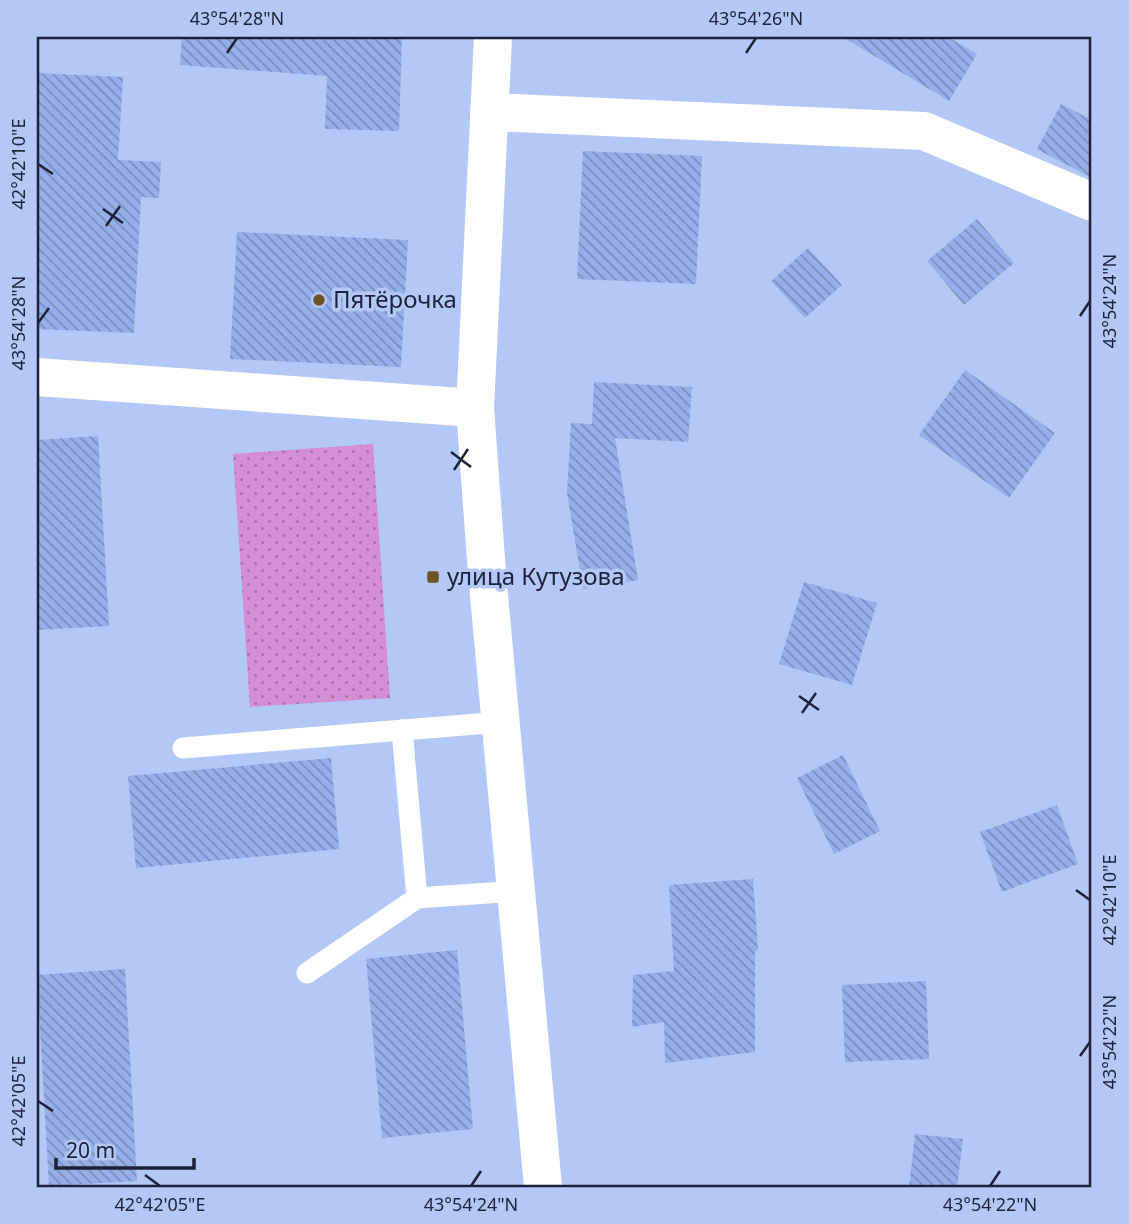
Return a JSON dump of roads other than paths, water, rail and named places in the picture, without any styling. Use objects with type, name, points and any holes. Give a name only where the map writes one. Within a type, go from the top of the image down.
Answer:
[{"type":"street","points":[[493,37],[475,408],[543,1187]]},
{"type":"street","points":[[489,112],[925,131],[1092,202]]},
{"type":"street","points":[[37,377],[475,408]]},
{"type":"lane","points":[[183,748],[501,722]]},
{"type":"lane","points":[[402,730],[417,898]]},
{"type":"lane","points":[[307,972],[417,898],[516,891]]},
{"type":"place","name":"Пятёрочка","points":[[319,300]]},
{"type":"place","name":"улица Кутузова","points":[[433,577]]}]
